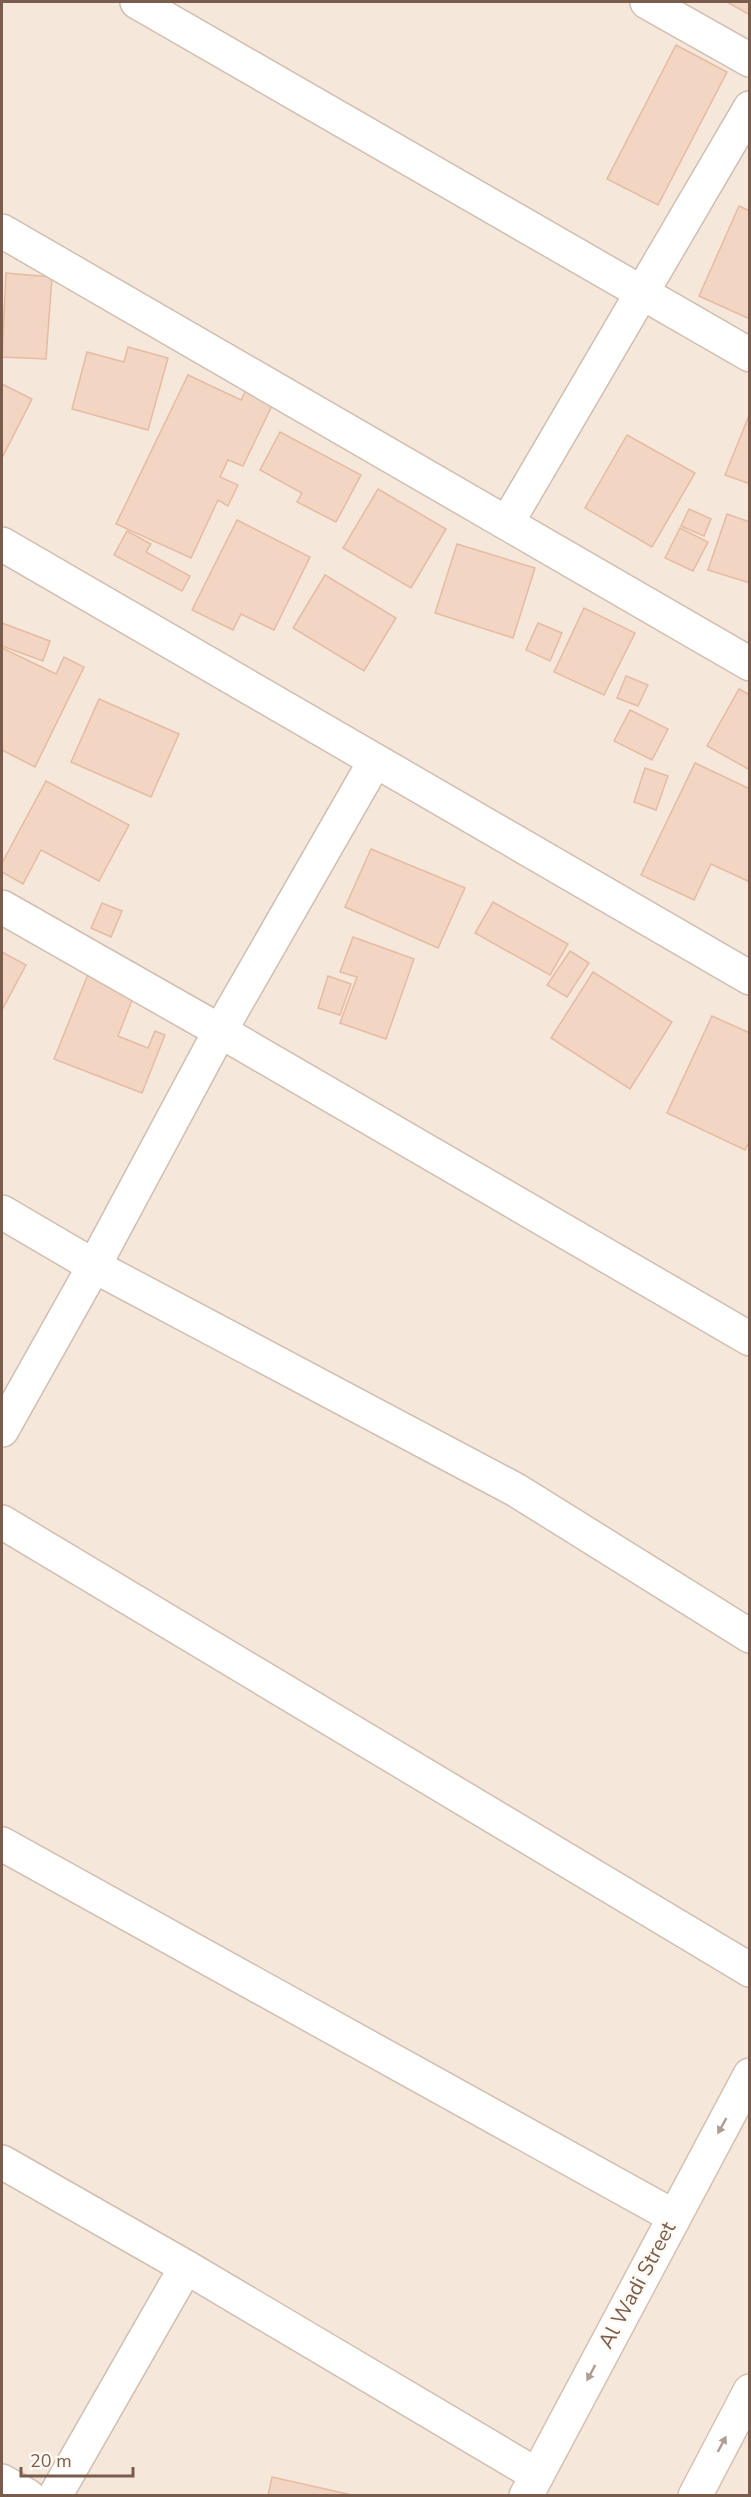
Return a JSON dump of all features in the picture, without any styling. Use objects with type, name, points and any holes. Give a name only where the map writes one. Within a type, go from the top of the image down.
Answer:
[{"type":"street","points":[[137,2],[750,355]]},
{"type":"street","points":[[647,2],[750,60]]},
{"type":"street","points":[[507,523],[750,108]]},
{"type":"street","points":[[2,231],[750,664]]},
{"type":"street","points":[[2,544],[750,978]]},
{"type":"street","points":[[2,1430],[94,1266],[220,1030],[375,761]]},
{"type":"street","points":[[2,907],[220,1030],[750,1339]]},
{"type":"street","points":[[2,1212],[94,1266],[516,1490],[750,1636]]},
{"type":"street","points":[[2,1522],[750,1970]]},
{"type":"street","points":[[2,1844],[673,2216]]},
{"type":"street","name":"Al Wadi Street","points":[[532,2485],[750,2075]]},
{"type":"street","points":[[2,2162],[186,2267],[532,2485]]},
{"type":"street","points":[[55,2496],[186,2267]]},
{"type":"street","points":[[695,2496],[745,2410]]},
{"type":"street","points":[[2,2481],[28,2496]]},
{"type":"shaded area","points":[[2,2],[749,2],[749,2495],[2,2495]]},
{"type":"building","points":[[727,2],[750,2],[750,15]]},
{"type":"building","points":[[676,45],[727,72],[658,205],[607,179]]},
{"type":"building","points":[[739,206],[750,211],[750,319],[699,296]]},
{"type":"building","points":[[6,273],[52,277],[46,359],[2,357]]},
{"type":"building","points":[[128,347],[168,358],[148,430],[72,409],[87,352],[124,362]]},
{"type":"building","points":[[188,375],[241,400],[251,380],[278,393],[243,466],[228,460],[220,477],[238,485],[228,506],[218,500],[191,558],[116,524]]},
{"type":"building","points":[[2,384],[32,399],[2,458]]},
{"type":"building","points":[[750,413],[750,484],[725,475]]},
{"type":"building","points":[[280,432],[361,475],[336,522],[297,502],[302,493],[260,470]]},
{"type":"building","points":[[627,435],[695,473],[652,547],[585,508]]},
{"type":"building","points":[[378,489],[446,529],[411,588],[343,548]]},
{"type":"building","points":[[689,509],[711,519],[704,536],[681,526]]},
{"type":"building","points":[[727,514],[750,522],[750,583],[708,570]]},
{"type":"building","points":[[237,520],[310,557],[274,630],[241,614],[233,630],[192,610]]},
{"type":"building","points":[[680,528],[708,542],[693,571],[665,558]]},
{"type":"building","points":[[127,531],[151,544],[146,552],[190,576],[182,591],[114,555]]},
{"type":"building","points":[[457,544],[535,568],[513,638],[435,613]]},
{"type":"building","points":[[325,575],[396,618],[364,671],[293,628]]},
{"type":"building","points":[[584,608],[635,633],[604,695],[554,672]]},
{"type":"building","points":[[2,623],[50,641],[43,661],[2,646]]},
{"type":"building","points":[[538,623],[562,633],[550,661],[526,650]]},
{"type":"building","points":[[2,648],[56,674],[64,657],[84,667],[35,767],[2,750]]},
{"type":"building","points":[[626,676],[648,685],[638,706],[617,698]]},
{"type":"building","points":[[739,689],[750,695],[750,770],[707,746]]},
{"type":"building","points":[[99,699],[179,734],[151,797],[71,762]]},
{"type":"building","points":[[630,710],[668,729],[652,760],[614,741]]},
{"type":"building","points":[[695,763],[750,789],[750,882],[711,864],[694,900],[641,875]]},
{"type":"building","points":[[645,768],[668,776],[656,810],[634,802]]},
{"type":"building","points":[[46,781],[129,825],[99,881],[41,850],[23,884],[2,872],[2,863]]},
{"type":"building","points":[[371,849],[465,888],[438,948],[345,907]]},
{"type":"building","points":[[493,902],[568,944],[550,975],[475,933]]},
{"type":"building","points":[[102,903],[122,911],[111,937],[91,928]]},
{"type":"building","points":[[353,937],[414,959],[386,1039],[340,1023],[357,977],[340,972]]},
{"type":"building","points":[[570,951],[589,963],[567,997],[547,985]]},
{"type":"building","points":[[2,952],[26,965],[2,1010]]},
{"type":"building","points":[[91,967],[138,985],[118,1036],[148,1048],[155,1031],[165,1035],[142,1093],[54,1059]]},
{"type":"building","points":[[593,972],[672,1022],[630,1089],[551,1038]]},
{"type":"building","points":[[328,976],[351,984],[340,1015],[318,1008]]},
{"type":"building","points":[[712,1016],[750,1033],[750,1140],[745,1150],[667,1113]]},
{"type":"building","points":[[272,2477],[352,2495],[268,2496]]}]
